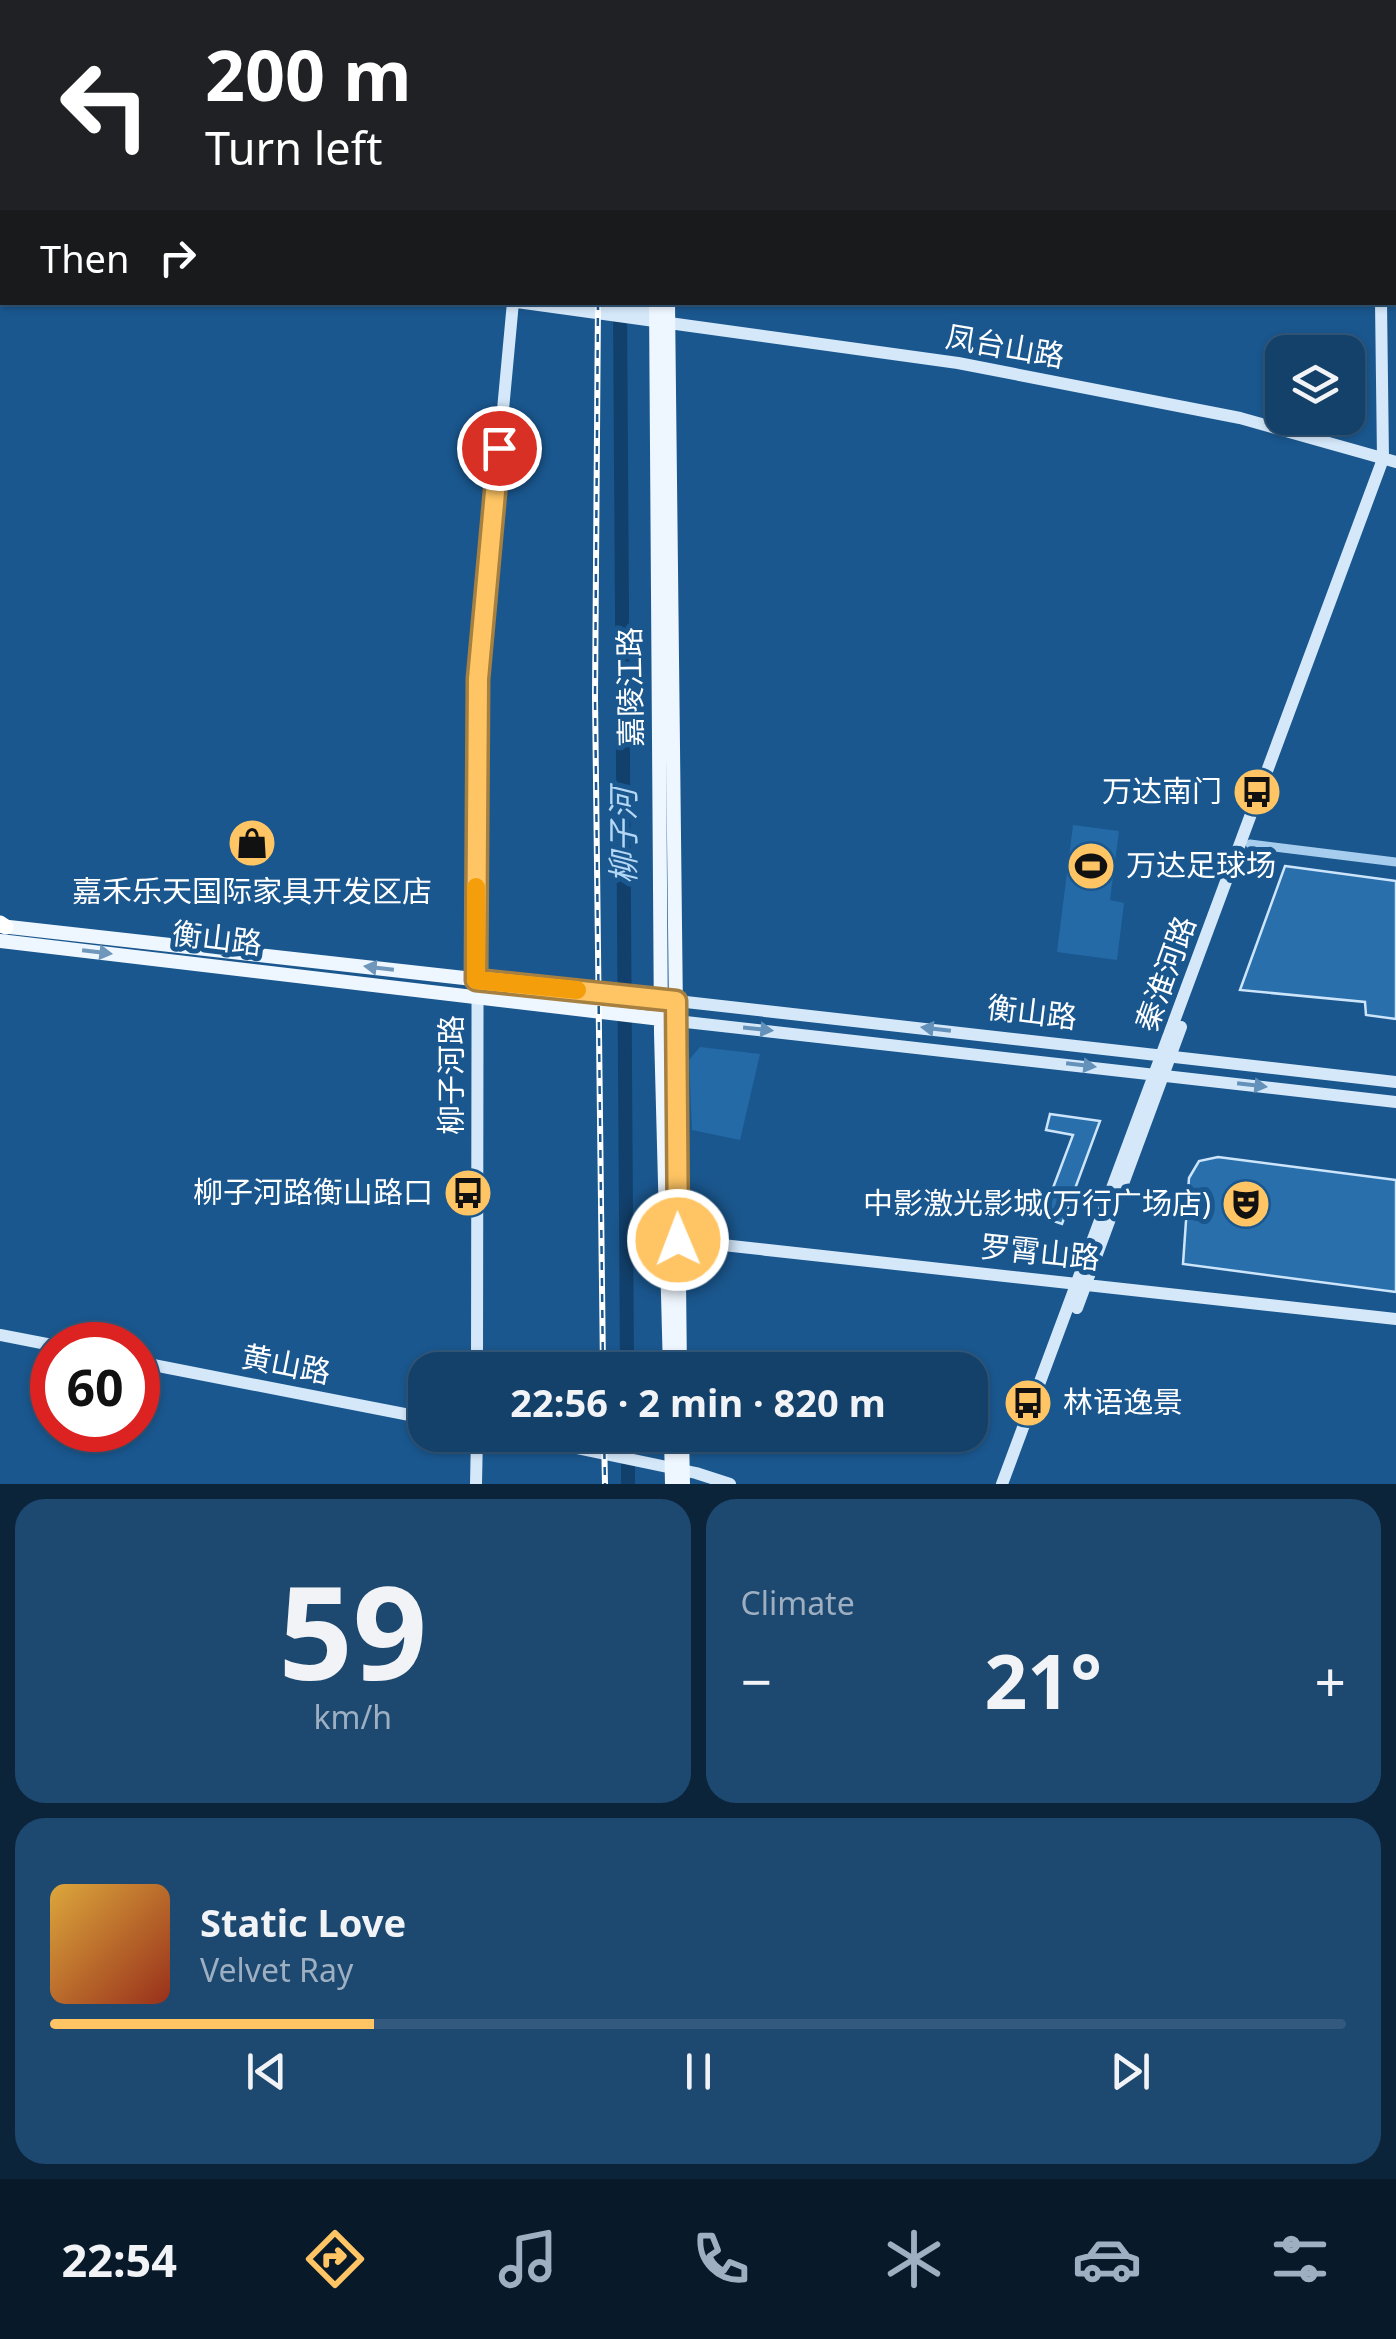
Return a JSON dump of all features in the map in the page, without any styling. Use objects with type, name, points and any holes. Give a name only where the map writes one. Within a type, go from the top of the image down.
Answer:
[{"type":"main road","name":"柳子河路","points":[[477,1352],[478,679],[515,305]]},
{"type":"main road","points":[[546,305],[598,310]]},
{"type":"main road","points":[[587,305],[598,310]]},
{"type":"main road","name":"秦淮河路","points":[[1002,1484],[1160,1075],[1390,457],[1381,305]]},
{"type":"main road","name":"秦淮河路","points":[[1167,1056],[1250,844],[1390,457],[1389,305]]},
{"type":"main road","name":"凤台山路","points":[[598,310],[657,313],[958,363],[1240,418],[1390,457]]},
{"type":"main road","name":"嘉陵江路","points":[[657,313],[661,1000],[678,1240],[680,1352]]},
{"type":"main road","points":[[1,929],[661,1000]]},
{"type":"main road","name":"衡山路","points":[[1,929],[477,997],[1396,1102]]},
{"type":"main road","name":"衡山路","points":[[661,1000],[1396,1082]]},
{"type":"main road","name":"嘉陵江路","points":[[662,1019],[670,1352]]},
{"type":"main road","name":"罗霄山路","points":[[678,1240],[1396,1319]]},
{"type":"main road","name":"秦淮河路","points":[[1011,1484],[1081,1283]]},
{"type":"main road","points":[[0,1335],[30,1341]]},
{"type":"main road","name":"黄山路","points":[[160,1366],[408,1415]]},
{"type":"main road","points":[[476,1484],[477,1452]]},
{"type":"main road","points":[[601,1452],[730,1484]]},
{"type":"main road","points":[[672,1484],[674,1471]]},
{"type":"street","points":[[1250,844],[1396,862]]},
{"type":"shaded area","name":"万达足球场","points":[[1073,825],[1119,831],[1110,900],[1124,903],[1117,960],[1057,952]]},
{"type":"shaded area","points":[[700,1047],[760,1054],[740,1140],[692,1130],[689,1060]]},
{"type":"building","points":[[1285,866],[1396,881],[1396,1019],[1366,1015],[1365,1002],[1240,990]]},
{"type":"building","points":[[1050,1114],[1100,1121],[1062,1224],[1042,1217],[1073,1135],[1046,1130]]},
{"type":"building","points":[[1218,1157],[1396,1180],[1396,1292],[1183,1264],[1189,1178],[1199,1161]]},
{"type":"waterway","name":"柳子河","points":[[620,308],[627,1352]]},
{"type":"waterway","name":"柳子河","points":[[628,1452],[628,1484]]},
{"type":"railway","points":[[598,305],[595,697],[603,1352]]},
{"type":"railway","points":[[604,1452],[605,1484]]},
{"type":"slow traffic","points":[[476,887],[476,980],[577,990]]},
{"type":"place","name":"万达南门","points":[[1257,792]]},
{"type":"place","name":"嘉禾乐天国际家具开发区店","points":[[252,843]]},
{"type":"place","name":"万达足球场","points":[[1091,866]]},
{"type":"place","name":"柳子河路衡山路口","points":[[468,1193]]},
{"type":"place","name":"中影激光影城(万行广场店)","points":[[1246,1204]]},
{"type":"place","name":"林语逸景","points":[[1028,1403]]},
{"type":"route","points":[[499,448],[478,679],[476,980],[676,1001],[678,1240]]}]
